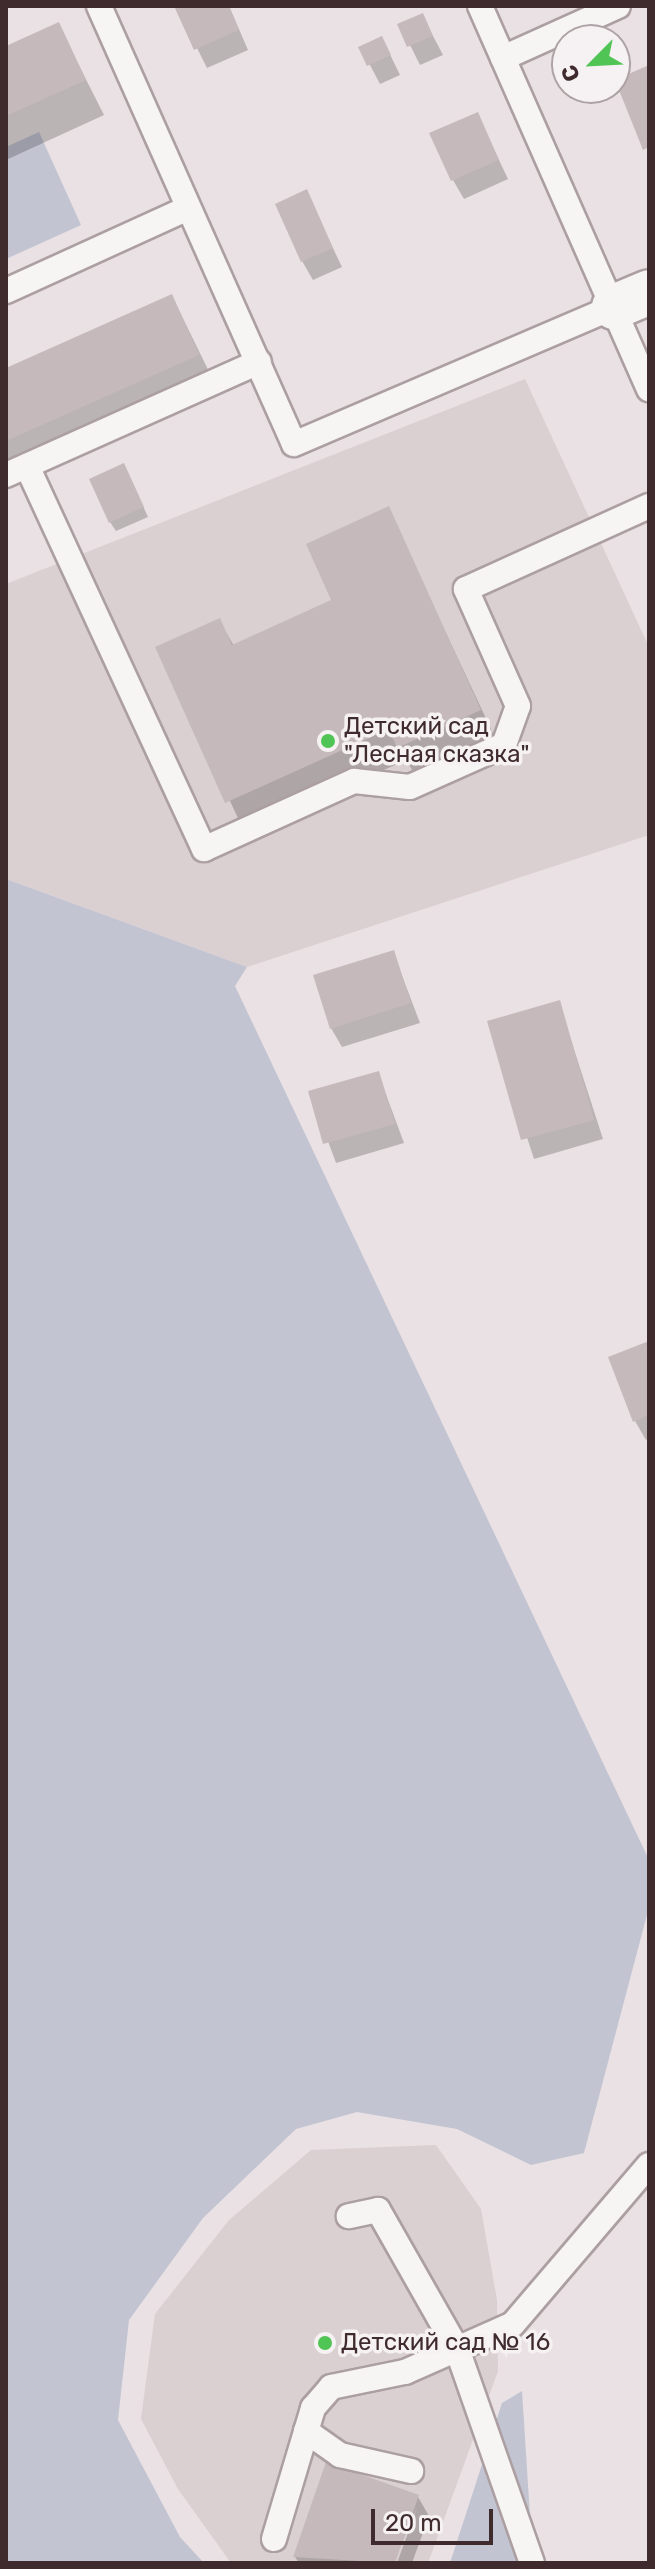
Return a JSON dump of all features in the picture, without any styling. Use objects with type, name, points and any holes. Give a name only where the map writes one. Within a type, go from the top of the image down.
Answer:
[{"type":"lane","points":[[99,6],[294,444],[632,299]]},
{"type":"lane","points":[[480,6],[503,58],[632,299],[649,389]]},
{"type":"lane","points":[[503,58],[618,6]]},
{"type":"lane","points":[[6,291],[188,208]]},
{"type":"lane","points":[[259,362],[16,471],[204,849],[354,781],[410,787],[504,745],[518,706],[466,589],[649,506]]},
{"type":"lane","points":[[274,2539],[306,2431],[331,2387],[405,2372],[513,2324],[649,2165]]},
{"type":"lane","points":[[349,2216],[378,2210],[457,2349],[532,2563]]},
{"type":"lane","points":[[306,2431],[340,2455],[411,2471]]},
{"type":"shaded area","points":[[39,132],[81,225],[6,259],[6,147]]},
{"type":"shaded area","name":"Детский сад \"Лесная сказка\"","points":[[525,379],[649,647],[649,835],[247,967],[6,879],[6,584]]},
{"type":"shaded area","points":[[6,879],[247,967],[235,986],[649,1860],[649,1907],[584,2153],[531,2165],[457,2129],[357,2112],[296,2129],[203,2218],[129,2320],[118,2420],[180,2537],[204,2563],[6,2563]]},
{"type":"shaded area","name":"Детский сад № 16","points":[[436,2145],[481,2209],[497,2300],[498,2371],[428,2563],[231,2563],[178,2489],[141,2419],[155,2314],[229,2220],[311,2150]]},
{"type":"shaded area","points":[[522,2391],[533,2563],[450,2563],[502,2403]]},
{"type":"building","points":[[174,6],[228,6],[239,30],[194,50]]},
{"type":"building","points":[[423,13],[433,36],[407,47],[397,24]]},
{"type":"building","points":[[59,22],[86,80],[6,116],[6,46]]},
{"type":"building","points":[[382,36],[391,55],[367,66],[358,47]]},
{"type":"building","points":[[649,65],[649,147],[643,150],[625,104],[631,104],[631,73]]},
{"type":"building","points":[[478,112],[499,160],[451,181],[429,133]]},
{"type":"building","points":[[307,189],[333,248],[301,262],[275,204]]},
{"type":"building","points":[[172,294],[199,355],[6,441],[6,368]]},
{"type":"building","points":[[124,463],[144,507],[109,523],[89,479]]},
{"type":"building","points":[[389,506],[481,710],[397,748],[389,729],[225,803],[155,647],[220,618],[232,645],[331,600],[306,544]]},
{"type":"building","points":[[394,950],[411,1003],[330,1029],[313,975]]},
{"type":"building","points":[[560,1000],[594,1120],[521,1140],[487,1021]]},
{"type":"building","points":[[379,1071],[395,1124],[323,1144],[308,1091]]},
{"type":"building","points":[[649,1341],[649,1415],[633,1422],[608,1357]]},
{"type":"building","points":[[326,2462],[419,2495],[395,2563],[293,2557]]},
{"type":"place","name":"Детский сад \"Лесная сказка\"","points":[[328,741]]},
{"type":"place","name":"Детский сад № 16","points":[[325,2343]]}]
